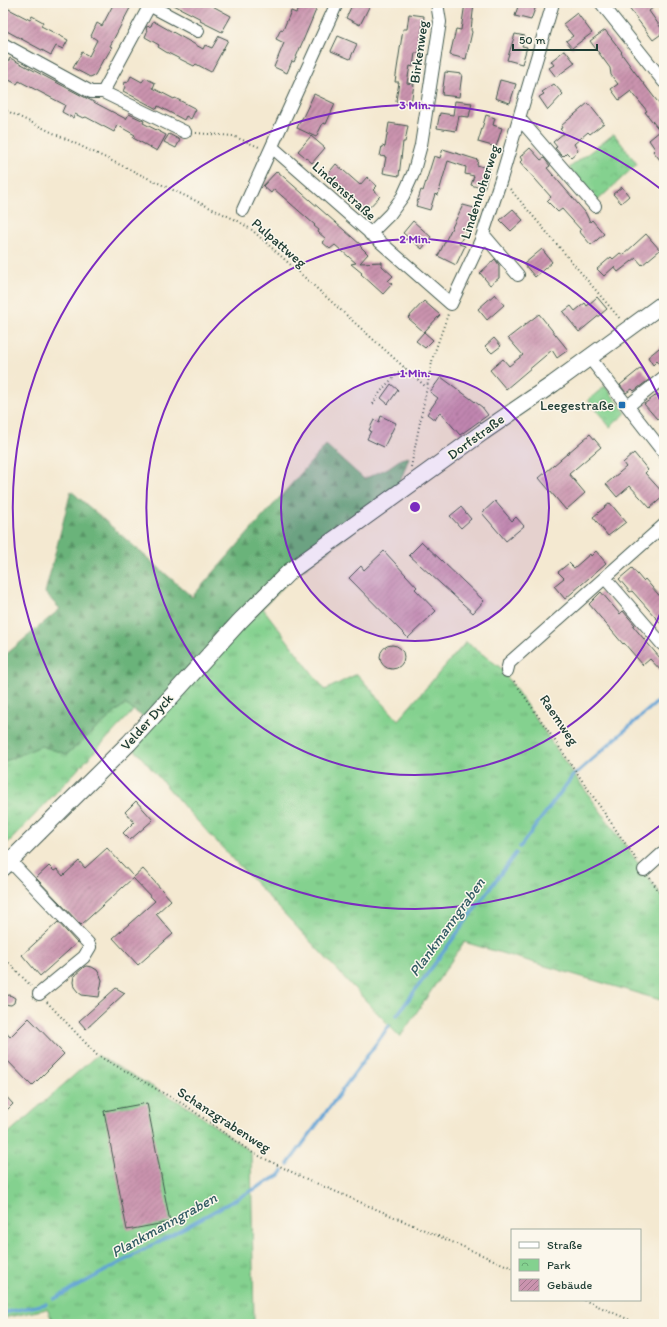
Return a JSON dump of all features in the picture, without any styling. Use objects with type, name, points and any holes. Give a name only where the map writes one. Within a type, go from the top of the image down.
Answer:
[{"type":"main road","name":"Dorfstraße","points":[[289,572],[408,485],[553,384],[664,303]]},
{"type":"main road","name":"Velder Dyck","points":[[7,865],[129,743],[240,621],[289,572]]},
{"type":"street","points":[[243,210],[337,3]]},
{"type":"street","name":"Birkenweg","points":[[370,234],[390,214],[403,196],[413,174],[420,145],[440,22],[437,3]]},
{"type":"street","name":"Lindenhoherweg","points":[[451,304],[483,234],[501,179],[553,3]]},
{"type":"street","points":[[601,3],[664,82]]},
{"type":"street","points":[[102,92],[150,4],[198,31]]},
{"type":"street","points":[[3,44],[91,92],[102,92],[185,132]]},
{"type":"street","points":[[519,118],[594,206]]},
{"type":"street","name":"Lindenstraße","points":[[272,147],[451,304]]},
{"type":"street","points":[[483,234],[518,275]]},
{"type":"street","points":[[589,357],[664,453]]},
{"type":"street","points":[[628,406],[664,377]]},
{"type":"street","points":[[507,671],[509,663],[664,525]]},
{"type":"street","points":[[605,578],[662,644]]},
{"type":"street","points":[[644,870],[664,852]]},
{"type":"street","points":[[7,865],[88,943],[90,947],[84,957],[39,994]]},
{"type":"path","name":"Pulpattweg","points":[[3,109],[238,221],[252,230],[426,388]]},
{"type":"path","points":[[185,132],[233,136],[265,149],[272,147]]},
{"type":"path","points":[[501,179],[628,328]]},
{"type":"path","points":[[408,485],[433,357],[451,304]]},
{"type":"path","points":[[372,404],[382,390],[405,368]]},
{"type":"path","name":"Raemweg","points":[[507,671],[664,899]]},
{"type":"path","name":"Schanzgrabenweg","points":[[3,957],[97,1055],[188,1107],[251,1152],[302,1177],[511,1268]]},
{"type":"path","points":[[586,1301],[639,1324]]},
{"type":"green space","points":[[614,134],[637,164],[596,202],[569,168]]},
{"type":"green space","points":[[605,386],[626,413],[610,427],[588,400]]},
{"type":"green space","points":[[326,445],[364,479],[388,468],[401,459],[409,457],[393,502],[294,576],[150,722],[125,704],[67,754],[41,746],[3,762],[3,657],[60,609],[45,593],[71,491],[192,597]]},
{"type":"green space","points":[[262,607],[325,690],[357,674],[398,720],[466,642],[501,668],[570,769],[664,899],[664,1001],[464,942],[400,1037],[188,811],[129,743]]},
{"type":"green space","points":[[125,704],[134,710],[3,847],[3,762],[41,746],[67,754]]},
{"type":"green space","points":[[97,1055],[188,1107],[251,1152],[254,1324],[54,1324],[47,1309],[3,1318],[3,1138]]},
{"type":"building","points":[[114,3],[121,3],[130,8],[110,46],[112,47],[95,75],[90,77],[73,68],[82,52],[89,56],[97,40],[91,36],[97,23],[102,26]]},
{"type":"building","points":[[170,3],[207,3],[231,16],[222,32]]},
{"type":"building","points":[[301,3],[316,10],[294,62],[292,61],[287,73],[274,67],[284,43],[276,39],[281,29],[283,30],[291,11],[296,13]]},
{"type":"building","points":[[353,3],[371,3],[360,25],[346,18]]},
{"type":"building","points":[[465,3],[474,3],[472,32],[466,59],[450,55],[456,29],[461,30]]},
{"type":"building","points":[[519,3],[537,3],[531,20],[515,16]]},
{"type":"building","points":[[625,3],[659,3],[649,11],[664,32],[653,40]]},
{"type":"building","points":[[3,6],[30,20],[32,16],[43,22],[41,26],[68,40],[63,49],[56,46],[51,55],[3,29]]},
{"type":"building","points":[[577,13],[592,33],[572,48],[566,41],[573,36],[563,24]]},
{"type":"building","points":[[409,14],[424,16],[419,53],[415,53],[413,67],[410,66],[407,83],[414,84],[411,104],[396,101],[399,82],[395,82],[403,29],[407,29]]},
{"type":"building","points":[[153,21],[203,49],[205,45],[212,48],[219,36],[228,40],[211,72],[196,64],[194,66],[166,52],[158,47],[159,45],[145,37],[147,32],[146,27],[151,26]]},
{"type":"building","points":[[605,30],[664,110],[664,165],[653,151],[655,149],[649,140],[660,131],[645,112],[647,111],[631,91],[619,100],[611,89],[618,84],[611,75],[610,68],[590,41]]},
{"type":"building","points":[[515,34],[525,36],[522,46],[527,47],[522,64],[507,60]]},
{"type":"building","points":[[338,36],[357,44],[350,59],[331,51]]},
{"type":"building","points":[[565,50],[575,63],[556,77],[549,68],[554,65],[551,61]]},
{"type":"building","points":[[10,58],[126,119],[129,114],[144,121],[143,123],[166,135],[157,151],[133,138],[135,135],[117,125],[114,132],[86,117],[83,118],[75,114],[73,118],[62,112],[65,105],[19,81],[17,84],[3,77],[3,71]]},
{"type":"building","points":[[445,72],[462,74],[459,97],[442,95]]},
{"type":"building","points":[[131,76],[142,82],[145,78],[155,83],[153,88],[196,109],[191,119],[186,116],[184,120],[158,106],[157,109],[123,91],[125,87],[124,83],[128,82]]},
{"type":"building","points":[[500,80],[516,84],[510,103],[495,98]]},
{"type":"building","points":[[554,84],[563,94],[548,110],[539,97],[544,94],[542,92]]},
{"type":"building","points":[[314,94],[335,104],[326,124],[323,123],[316,137],[297,128]]},
{"type":"building","points":[[455,101],[472,103],[469,117],[459,116],[456,131],[437,128],[440,113],[453,115]]},
{"type":"building","points":[[588,103],[604,123],[590,134],[588,132],[574,144],[578,151],[571,157],[567,153],[562,156],[555,148],[557,147],[553,142],[564,133],[560,129],[562,128],[561,126]]},
{"type":"building","points":[[486,115],[495,118],[493,125],[502,128],[496,147],[478,142]]},
{"type":"building","points":[[389,123],[408,126],[405,142],[403,142],[399,176],[383,173],[386,157],[380,156],[382,146],[385,147]]},
{"type":"building","points":[[169,134],[180,140],[176,148],[164,142]]},
{"type":"building","points":[[311,136],[325,148],[312,163],[298,151]]},
{"type":"building","points":[[530,148],[541,160],[544,158],[550,166],[547,168],[585,212],[590,222],[592,220],[604,234],[591,245],[579,231],[581,230],[562,209],[558,212],[547,201],[551,197],[520,162],[522,160],[520,157]]},
{"type":"building","points":[[443,149],[478,160],[477,165],[490,169],[484,189],[471,185],[474,176],[465,174],[466,167],[448,161],[438,195],[435,194],[430,210],[416,206],[421,190],[423,191],[434,156],[440,158]]},
{"type":"building","points":[[336,164],[360,185],[367,177],[377,186],[373,190],[380,196],[366,211],[326,176]]},
{"type":"building","points":[[277,171],[361,245],[360,246],[368,254],[360,263],[382,262],[382,266],[393,276],[388,281],[392,284],[383,294],[351,264],[356,263],[335,245],[330,249],[322,242],[326,239],[318,232],[319,230],[314,226],[315,225],[274,189],[271,193],[263,186]]},
{"type":"building","points":[[622,187],[629,196],[621,203],[613,194]]},
{"type":"building","points":[[463,205],[478,209],[472,229],[468,228],[459,244],[465,246],[456,265],[438,256]]},
{"type":"building","points":[[513,209],[523,220],[511,231],[500,220]]},
{"type":"building","points":[[413,221],[431,237],[422,249],[403,233]]},
{"type":"building","points":[[646,234],[660,250],[642,265],[636,258],[618,272],[614,267],[604,276],[597,269],[611,257],[613,259],[620,253],[623,255]]},
{"type":"building","points":[[542,249],[552,262],[535,277],[524,264]]},
{"type":"building","points":[[495,259],[499,265],[499,278],[490,285],[480,273]]},
{"type":"building","points":[[495,294],[504,305],[487,320],[478,309]]},
{"type":"building","points":[[597,297],[607,309],[579,332],[563,312],[571,306],[575,311],[585,303],[587,306]]},
{"type":"building","points":[[424,301],[440,315],[424,332],[408,318]]},
{"type":"building","points":[[539,314],[568,350],[557,358],[552,350],[506,389],[490,370],[503,359],[509,366],[523,355],[508,338]]},
{"type":"building","points":[[424,332],[433,340],[425,348],[416,341]]},
{"type":"building","points":[[494,338],[501,346],[492,353],[485,346]]},
{"type":"building","points":[[664,344],[664,369],[657,361],[653,365],[648,357]]},
{"type":"building","points":[[641,368],[650,379],[634,391],[632,389],[626,393],[620,385]]},
{"type":"building","points":[[441,377],[482,407],[488,415],[460,435],[440,412],[435,420],[427,414],[438,398],[430,392]]},
{"type":"building","points":[[391,384],[398,390],[388,404],[381,398]]},
{"type":"building","points":[[658,394],[664,402],[664,413],[657,419],[644,404]]},
{"type":"building","points":[[381,416],[396,423],[384,447],[367,439],[371,431],[369,430],[374,420],[379,422]]},
{"type":"building","points":[[590,434],[601,447],[569,474],[585,493],[566,510],[539,478]]},
{"type":"building","points":[[634,453],[648,470],[645,473],[664,494],[664,496],[650,508],[630,486],[617,497],[606,484],[626,467],[623,463]]},
{"type":"building","points":[[495,501],[512,521],[516,517],[524,526],[506,541],[482,513]]},
{"type":"building","points":[[610,503],[626,522],[608,536],[593,517]]},
{"type":"building","points":[[461,507],[471,519],[461,528],[450,516]]},
{"type":"building","points":[[422,542],[484,601],[473,613],[409,555]]},
{"type":"building","points":[[384,551],[417,587],[415,589],[436,611],[408,638],[349,578],[361,566],[364,570]]},
{"type":"building","points":[[596,551],[606,563],[565,599],[554,586],[564,578],[558,572],[569,563],[574,568],[590,554],[591,556]]},
{"type":"building","points":[[632,568],[643,581],[645,579],[664,601],[664,627],[632,591],[630,592],[619,579]]},
{"type":"building","points":[[601,592],[620,614],[623,611],[635,625],[633,626],[660,658],[664,654],[664,674],[650,659],[643,665],[589,604]]},
{"type":"building","points":[[392,645],[400,649],[404,657],[400,665],[392,669],[384,665],[380,657],[384,649]]},
{"type":"building","points":[[136,801],[153,820],[130,840],[123,833],[134,822],[125,812]]},
{"type":"building","points":[[107,848],[134,877],[143,869],[171,900],[156,914],[173,934],[138,965],[113,938],[155,901],[133,878],[81,925],[36,878],[49,866],[54,871],[57,869],[63,876],[79,861],[85,868]]},
{"type":"building","points":[[58,922],[77,943],[40,976],[22,955]]},
{"type":"building","points":[[86,966],[97,970],[100,975],[102,980],[99,997],[82,995],[74,987],[74,976]]},
{"type":"building","points":[[116,988],[125,993],[86,1029],[79,1021]]},
{"type":"building","points":[[10,995],[15,998],[14,1003],[11,1005],[3,1004],[3,996]]},
{"type":"building","points":[[29,1018],[64,1054],[32,1086],[3,1056],[3,1029],[10,1037]]},
{"type":"building","points":[[3,1093],[13,1104],[3,1114]]},
{"type":"building","points":[[147,1103],[170,1222],[127,1230],[104,1111]]},
{"type":"waterway","name":"Plankmanngraben","points":[[520,847],[572,777],[664,696]]},
{"type":"waterway","name":"Plankmanngraben","points":[[397,1015],[516,853]]},
{"type":"waterway","name":"Plankmanngraben","points":[[288,1164],[389,1026]]},
{"type":"waterway","name":"Plankmanngraben","points":[[54,1299],[280,1175],[283,1171]]},
{"type":"waterway","name":"Plankmanngraben","points":[[3,1313],[46,1304]]},
{"type":"place","name":"Leegestraße","points":[[622,405]]}]
